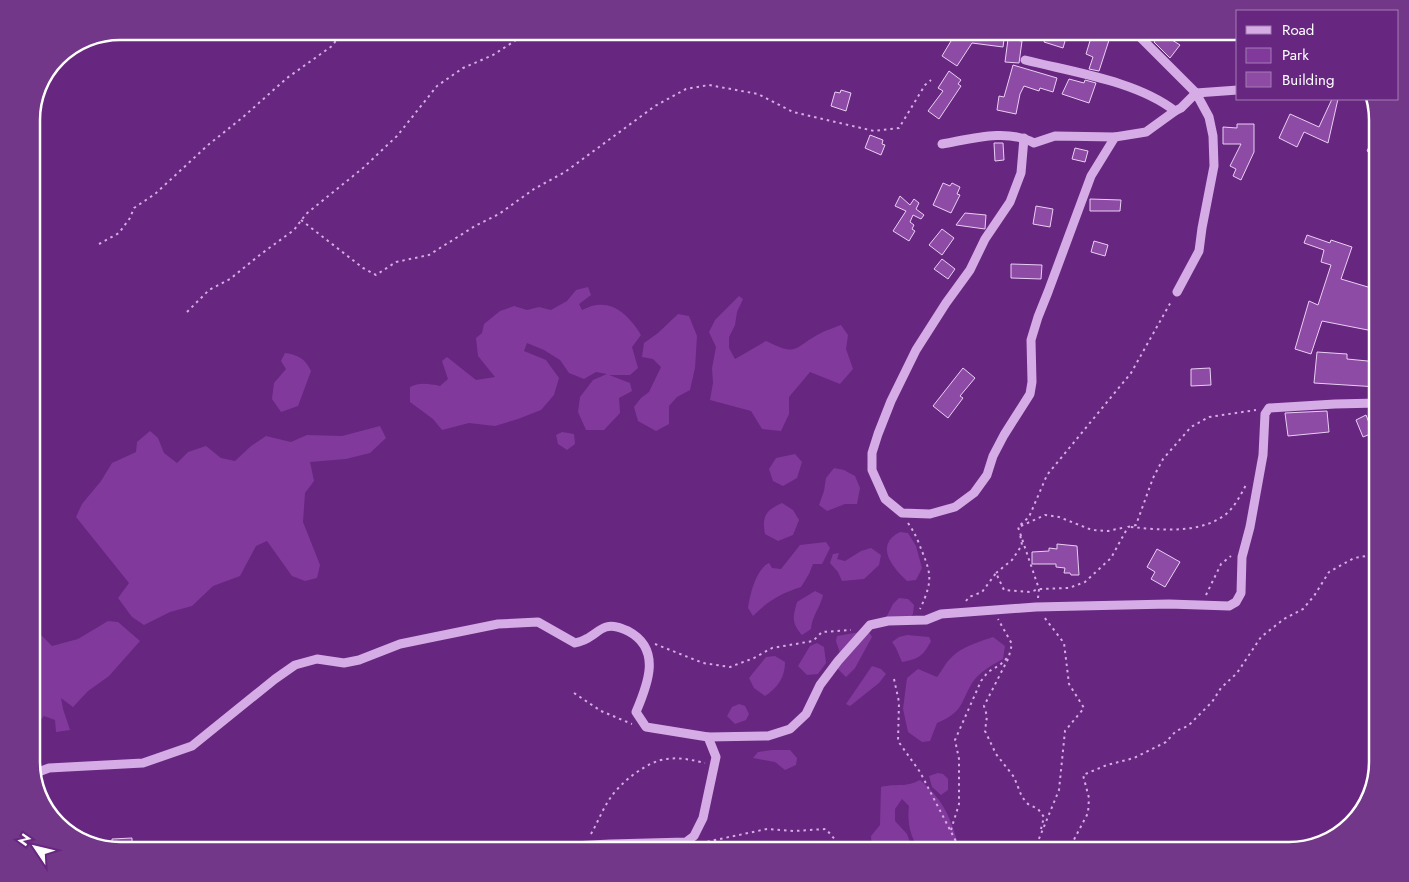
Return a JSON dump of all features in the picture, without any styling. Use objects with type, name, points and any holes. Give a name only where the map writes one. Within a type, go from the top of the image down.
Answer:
[{"type":"street","points":[[1143,40],[1196,93],[1209,118],[1213,136],[1214,166],[1199,251],[1177,292]]},
{"type":"street","points":[[1025,60],[1130,86],[1164,102],[1175,111]]},
{"type":"street","points":[[942,144],[990,135],[1024,138],[1034,143],[1056,136],[1115,137],[1146,132],[1181,108],[1196,93],[1236,90]]},
{"type":"street","points":[[1024,138],[1021,173],[1010,202],[985,239],[970,270],[916,350],[891,401],[878,434],[872,453],[872,470],[885,499],[902,513],[930,514],[955,507],[974,493],[987,475],[1000,442],[1030,394],[1032,382],[1031,340],[1038,317],[1091,176],[1115,137]]},
{"type":"street","points":[[41,771],[49,768],[143,762],[192,746],[295,665],[317,659],[344,663],[351,662],[378,654],[400,644],[498,624],[538,622],[575,643],[586,640],[605,627],[618,626],[637,636],[648,652],[650,668],[645,691],[636,712],[646,727],[708,737],[768,736],[790,729],[806,714],[820,686],[838,661],[870,625],[888,621],[926,620],[941,614],[993,610],[1169,604],[1230,606],[1236,602],[1241,593],[1242,557],[1250,527],[1262,456],[1265,414],[1270,408],[1369,404]]},
{"type":"street","points":[[686,842],[692,837],[702,818],[716,757],[708,737]]},
{"type":"path","points":[[99,244],[119,233],[130,218],[134,208],[155,194],[208,145],[287,78],[332,46],[336,40]]},
{"type":"path","points":[[187,312],[209,290],[230,279],[294,230],[306,214],[363,168],[397,136],[438,86],[463,68],[493,54],[516,40]]},
{"type":"path","points":[[301,220],[363,268],[376,275],[396,262],[429,255],[475,226],[499,214],[534,189],[565,172],[654,106],[686,89],[709,85],[758,94],[793,112],[874,131],[898,128],[925,85],[931,80]]},
{"type":"path","points":[[1018,527],[1029,517],[1046,475],[1131,373],[1177,292]]},
{"type":"path","points":[[1018,527],[1045,515],[1058,517],[1092,530],[1108,531],[1136,525],[1153,478],[1163,459],[1191,427],[1209,417],[1270,408]]},
{"type":"path","points":[[1128,527],[1191,528],[1211,523],[1226,514],[1248,482]]},
{"type":"path","points":[[902,513],[915,533],[930,573],[927,594],[919,611]]},
{"type":"path","points":[[965,602],[969,597],[982,592],[996,573],[1012,560],[1022,545],[1018,527]]},
{"type":"path","points":[[1018,527],[1039,589],[1036,608],[1064,643],[1069,684],[1084,708],[1065,731],[1059,790],[1038,842]]},
{"type":"path","points":[[996,573],[1004,590],[1030,592],[1039,589],[1069,588],[1085,582],[1111,558],[1128,527]]},
{"type":"path","points":[[1204,599],[1221,564],[1233,556]]},
{"type":"path","points":[[1073,842],[1088,812],[1089,798],[1083,775],[1107,765],[1134,758],[1166,742],[1176,731],[1188,726],[1212,702],[1221,688],[1237,673],[1261,637],[1284,619],[1303,609],[1314,596],[1329,572],[1354,558],[1369,556]]},
{"type":"path","points":[[993,610],[1012,644],[1009,656],[984,706],[987,716],[985,730],[996,754],[1014,777],[1022,797],[1044,816],[1040,836]]},
{"type":"path","points":[[637,636],[702,663],[730,667],[754,658],[772,648],[812,641],[822,632],[833,630],[865,631]]},
{"type":"path","points":[[951,830],[959,804],[959,759],[955,740],[982,681],[988,672],[1000,665],[1009,656]]},
{"type":"path","points":[[894,680],[899,702],[898,741],[920,772],[957,842]]},
{"type":"path","points":[[574,693],[600,712],[646,727]]},
{"type":"path","points":[[588,842],[610,797],[624,781],[640,770],[664,759],[684,758],[714,765]]},
{"type":"path","points":[[708,842],[767,829],[794,831],[826,829],[837,842]]},
{"type":"path","points":[[692,837],[700,842]]},
{"type":"green space","points":[[588,287],[591,295],[579,304],[582,310],[600,305],[616,309],[630,319],[641,335],[632,347],[638,368],[630,375],[609,375],[630,383],[632,391],[619,398],[620,413],[604,430],[586,430],[578,412],[580,397],[593,380],[607,374],[596,372],[584,379],[569,373],[560,360],[544,350],[527,343],[524,351],[546,360],[559,378],[554,395],[541,410],[495,426],[469,423],[442,430],[433,419],[410,402],[410,387],[421,384],[440,386],[448,379],[442,361],[447,357],[476,380],[495,377],[478,356],[476,338],[482,333],[484,324],[500,311],[514,306],[527,310],[539,307],[551,310],[567,301],[576,290]]},
{"type":"green space","points":[[739,296],[743,299],[729,337],[729,348],[735,359],[766,341],[784,349],[795,349],[822,333],[841,325],[848,335],[846,349],[853,369],[840,384],[810,372],[789,397],[789,414],[781,431],[762,429],[751,411],[710,400],[713,383],[712,368],[716,347],[709,332],[715,320]]},
{"type":"green space","points":[[678,314],[689,316],[697,336],[695,368],[690,390],[677,397],[669,406],[669,424],[656,431],[638,421],[634,407],[649,392],[661,367],[653,359],[642,357],[644,343]]},
{"type":"green space","points":[[285,353],[301,358],[311,371],[298,406],[281,412],[272,399],[274,383],[286,369],[281,361]]},
{"type":"green space","points":[[380,426],[386,438],[370,453],[346,459],[310,462],[314,481],[305,493],[303,522],[320,565],[317,578],[305,581],[292,576],[267,541],[256,546],[240,576],[213,586],[192,606],[170,612],[144,625],[132,617],[118,598],[129,583],[76,517],[82,504],[101,481],[112,463],[136,452],[137,442],[150,431],[158,438],[164,453],[177,463],[188,452],[206,446],[221,458],[235,461],[251,446],[266,436],[291,442],[307,435],[342,436]]},
{"type":"green space","points":[[562,432],[574,434],[575,444],[567,450],[558,444],[556,435]]},
{"type":"green space","points":[[795,454],[802,462],[797,478],[783,486],[773,481],[769,469],[776,458]]},
{"type":"green space","points":[[834,468],[844,470],[855,476],[860,488],[857,504],[845,504],[827,511],[819,505],[826,478]]},
{"type":"green space","points":[[782,503],[793,510],[799,520],[793,535],[778,541],[765,534],[764,523],[768,512]]},
{"type":"green space","points":[[900,532],[908,533],[916,546],[922,568],[916,580],[907,581],[891,563],[888,556],[888,543],[892,537]]},
{"type":"green space","points":[[826,542],[830,548],[822,564],[813,564],[801,587],[775,598],[753,616],[748,608],[750,596],[754,582],[764,566],[769,563],[772,568],[781,569],[800,545]]},
{"type":"green space","points":[[871,548],[881,555],[879,565],[864,579],[842,581],[838,572],[830,563],[833,554],[839,553],[837,559],[845,561],[861,551]]},
{"type":"green space","points":[[815,591],[823,595],[822,600],[811,629],[802,635],[794,619],[797,602]]},
{"type":"green space","points":[[899,598],[908,599],[914,605],[913,614],[904,623],[885,620],[893,604]]},
{"type":"green space","points":[[108,621],[118,622],[140,641],[109,676],[88,691],[73,707],[61,698],[70,730],[56,732],[55,720],[44,716],[40,720],[40,634],[52,646],[78,639]]},
{"type":"green space","points":[[869,632],[872,637],[855,668],[846,677],[831,662],[841,656],[836,641],[837,636]]},
{"type":"green space","points":[[907,635],[929,637],[931,641],[920,656],[913,660],[902,662],[892,642],[899,637]]},
{"type":"green space","points":[[993,637],[1005,646],[1003,659],[978,675],[960,707],[952,715],[937,723],[930,741],[922,742],[908,732],[903,709],[907,678],[918,669],[937,677],[949,660],[959,651]]},
{"type":"green space","points":[[817,643],[824,647],[826,663],[818,674],[807,675],[798,666],[810,646]]},
{"type":"green space","points":[[775,656],[785,662],[784,673],[777,686],[765,696],[754,688],[749,678],[766,657]]},
{"type":"green space","points":[[872,666],[881,669],[886,674],[879,683],[850,706],[846,704]]},
{"type":"green space","points":[[739,704],[745,706],[749,714],[746,720],[735,724],[727,716],[732,707]]},
{"type":"green space","points":[[790,750],[797,758],[796,765],[785,770],[775,762],[753,758],[758,752]]},
{"type":"green space","points":[[938,773],[943,774],[948,779],[948,790],[941,795],[932,787],[929,776]]},
{"type":"green space","points":[[920,780],[940,801],[952,824],[957,842],[916,842],[910,830],[909,806],[902,799],[895,809],[895,821],[907,834],[910,842],[871,842],[871,836],[880,825],[881,787],[910,784]]},
{"type":"building","points":[[952,40],[1004,40],[1003,47],[972,43],[957,66],[942,56]]},
{"type":"building","points":[[1008,40],[1022,41],[1019,63],[1005,62]]},
{"type":"building","points":[[1045,40],[1065,40],[1063,48],[1044,42]]},
{"type":"building","points":[[1090,40],[1109,40],[1099,71],[1089,69],[1093,57],[1086,54]]},
{"type":"building","points":[[1155,40],[1172,40],[1180,45],[1170,58],[1154,42]]},
{"type":"building","points":[[1013,65],[1057,78],[1053,92],[1040,88],[1039,91],[1024,86],[1020,94],[1016,114],[997,110],[999,96],[1004,97]]},
{"type":"building","points":[[949,71],[961,80],[958,84],[961,86],[939,119],[928,111],[943,91],[938,88]]},
{"type":"building","points":[[1069,79],[1084,83],[1085,80],[1096,83],[1089,103],[1062,94]]},
{"type":"building","points":[[841,90],[851,93],[846,111],[831,106],[835,92],[840,93]]},
{"type":"building","points":[[1332,100],[1338,100],[1328,143],[1304,132],[1297,147],[1279,138],[1290,114],[1319,127]]},
{"type":"building","points":[[1237,124],[1254,124],[1254,152],[1241,180],[1233,176],[1236,169],[1230,166],[1241,144],[1223,144],[1223,127],[1237,128]]},
{"type":"building","points":[[870,135],[883,140],[882,144],[885,145],[881,155],[865,148]]},
{"type":"building","points":[[994,143],[1003,143],[1004,160],[995,161]]},
{"type":"building","points":[[1075,148],[1088,151],[1085,162],[1072,159]]},
{"type":"building","points":[[943,183],[950,186],[952,183],[960,187],[957,194],[960,195],[951,213],[933,205]]},
{"type":"building","points":[[900,196],[910,205],[914,199],[919,203],[916,209],[924,215],[921,219],[913,215],[910,222],[914,225],[912,229],[915,231],[909,241],[893,231],[906,211],[895,206]]},
{"type":"building","points":[[1090,199],[1121,200],[1120,211],[1090,211]]},
{"type":"building","points":[[1036,206],[1053,209],[1050,227],[1033,224]]},
{"type":"building","points":[[965,213],[986,215],[985,229],[956,225]]},
{"type":"building","points":[[942,229],[954,238],[942,255],[929,245]]},
{"type":"building","points":[[1307,235],[1330,243],[1331,240],[1352,247],[1341,279],[1369,287],[1369,330],[1322,321],[1311,354],[1295,349],[1309,301],[1318,305],[1331,265],[1321,262],[1324,250],[1304,243]]},
{"type":"building","points":[[1094,241],[1108,245],[1105,256],[1091,252]]},
{"type":"building","points":[[942,259],[955,269],[948,279],[934,269]]},
{"type":"building","points":[[1011,264],[1042,265],[1041,279],[1011,278]]},
{"type":"building","points":[[1317,352],[1347,354],[1347,359],[1369,361],[1369,386],[1314,383]]},
{"type":"building","points":[[963,368],[975,378],[960,396],[963,398],[948,418],[933,406]]},
{"type":"building","points":[[1210,368],[1211,385],[1191,386],[1191,369]]},
{"type":"building","points":[[1327,411],[1329,432],[1288,436],[1285,413]]},
{"type":"building","points":[[1366,415],[1369,423],[1369,435],[1363,437],[1356,420]]},
{"type":"building","points":[[1057,544],[1077,546],[1079,575],[1064,573],[1065,568],[1056,567],[1056,564],[1032,564],[1032,552],[1049,551],[1049,548],[1057,549]]},
{"type":"building","points":[[1157,549],[1180,562],[1165,587],[1151,579],[1155,572],[1147,567]]},
{"type":"building","points":[[132,838],[132,842],[112,841],[112,839]]}]
